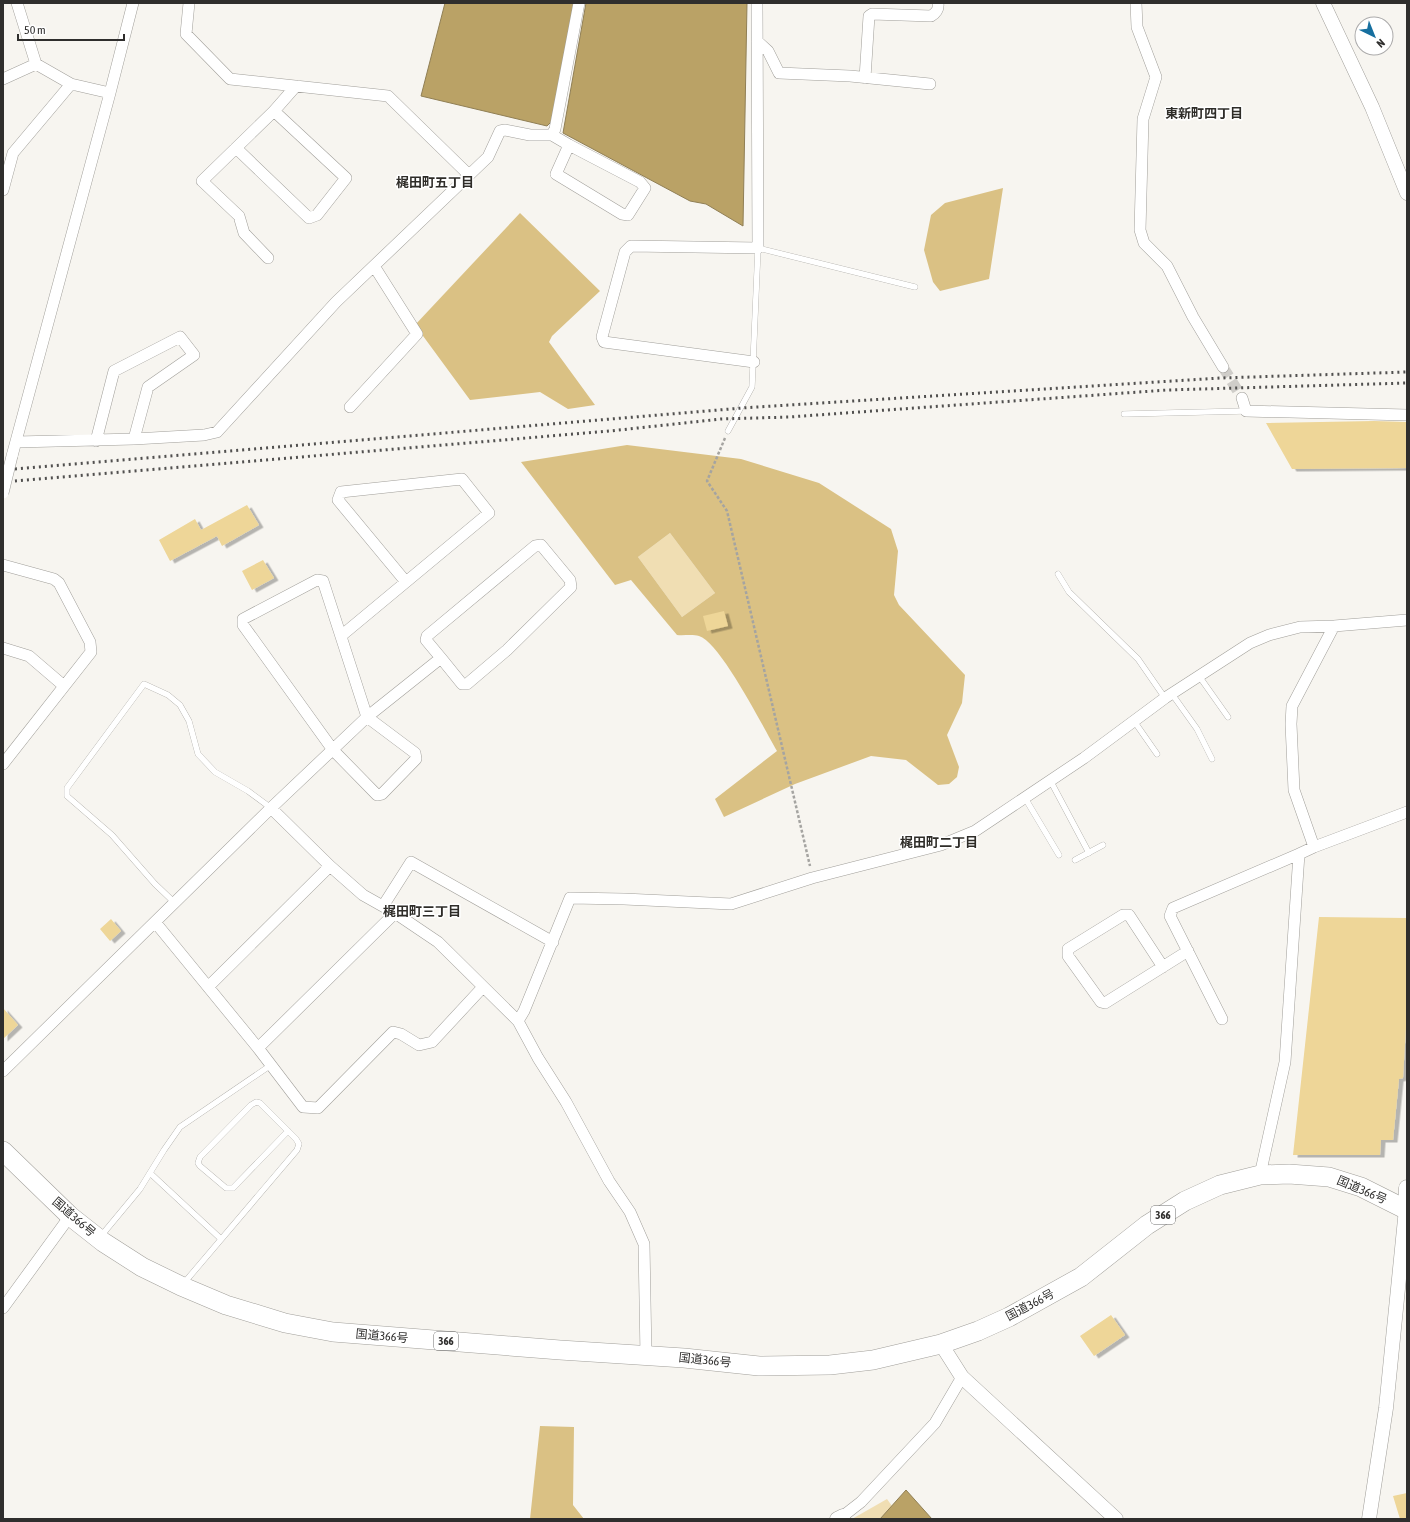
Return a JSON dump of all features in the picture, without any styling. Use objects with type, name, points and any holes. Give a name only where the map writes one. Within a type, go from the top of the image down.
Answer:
[{"type":"highway","name":"国道366号","points":[[3,1151],[70,1216],[142,1267],[181,1286],[226,1305],[285,1323],[333,1332],[684,1358],[760,1366],[830,1365],[873,1360],[940,1344],[978,1331],[1009,1317],[1081,1277],[1147,1225],[1185,1201],[1220,1185],[1260,1175],[1290,1174],[1329,1177],[1361,1187],[1406,1210]]},
{"type":"main road","points":[[1406,1210],[1407,1188]]},
{"type":"street","points":[[17,3],[36,64],[71,84],[110,93]]},
{"type":"street","points":[[3,493],[133,3]]},
{"type":"street","points":[[190,3],[186,34],[230,79],[388,96],[469,175]]},
{"type":"street","points":[[552,135],[555,129],[578,3]]},
{"type":"street","points":[[754,362],[604,342],[602,336],[626,252],[631,246],[758,248],[757,3]]},
{"type":"street","points":[[865,78],[870,16],[872,14],[931,16],[936,12],[939,6],[938,3]]},
{"type":"street","points":[[1136,3],[1137,27],[1156,77],[1143,119],[1140,230],[1144,243],[1167,266],[1193,317],[1223,367]]},
{"type":"street","points":[[1323,3],[1372,107],[1407,193]]},
{"type":"street","points":[[757,41],[768,51],[779,73],[865,78],[930,84]]},
{"type":"street","points":[[3,79],[36,64]]},
{"type":"street","points":[[3,190],[13,153],[71,84]]},
{"type":"street","points":[[268,258],[244,233],[239,216],[202,181],[274,111],[296,86]]},
{"type":"street","points":[[236,148],[309,218],[317,215],[346,178],[274,111]]},
{"type":"street","points":[[17,442],[134,439],[204,435],[217,432],[336,302],[488,157],[500,131],[505,130],[530,135],[552,135],[640,182],[645,188],[628,215],[622,214],[556,174],[569,145]]},
{"type":"street","points":[[350,408],[417,334],[374,266]]},
{"type":"street","points":[[96,440],[114,371],[180,337],[194,355],[148,387],[134,439]]},
{"type":"street","points":[[1242,398],[1246,411],[1407,415]]},
{"type":"street","points":[[341,636],[406,582],[489,513],[462,479],[340,492],[338,500],[406,582]]},
{"type":"street","points":[[541,545],[570,580],[571,587],[507,650],[467,684],[462,684],[441,658],[426,640],[427,636],[535,546],[541,545]]},
{"type":"street","points":[[3,565],[54,579],[59,583],[90,642],[91,652],[3,764]]},
{"type":"street","points":[[317,580],[324,581],[341,636],[367,717],[415,753],[416,759],[382,794],[378,794],[333,750],[243,625],[243,619],[317,580]]},
{"type":"street","points":[[518,1021],[524,1011],[570,898],[731,904],[812,878],[941,845],[975,831],[1084,758],[1169,696],[1250,643],[1269,635],[1300,627],[1334,626],[1407,620]]},
{"type":"street","points":[[1314,847],[1294,790],[1291,724],[1292,706],[1334,626]]},
{"type":"street","points":[[3,648],[29,656],[64,686]]},
{"type":"street","points":[[3,1071],[271,808],[367,717],[441,658]]},
{"type":"street","points":[[271,808],[330,866],[363,895],[395,913],[438,942],[518,1021],[538,1058],[566,1102],[609,1181],[630,1212],[644,1244],[646,1356]]},
{"type":"street","points":[[1222,1018],[1170,916],[1172,908],[1314,847],[1407,812]]},
{"type":"street","points":[[1260,1175],[1285,1062],[1299,854]]},
{"type":"street","points":[[383,906],[411,862],[553,942]]},
{"type":"street","points":[[208,988],[330,866]]},
{"type":"street","points":[[258,1048],[395,913]]},
{"type":"street","points":[[1163,967],[1129,915],[1123,915],[1068,949],[1068,956],[1101,1002],[1105,1003],[1163,967],[1188,951]]},
{"type":"street","points":[[155,922],[272,1065],[303,1107],[318,1108],[394,1032],[401,1034],[418,1045],[432,1042],[483,987]]},
{"type":"street","points":[[1369,1519],[1386,1408],[1406,1210]]},
{"type":"street","points":[[3,1308],[70,1216]]},
{"type":"street","points":[[940,1344],[962,1377],[1116,1519]]},
{"type":"street","points":[[840,1517],[861,1502],[935,1424],[962,1377]]},
{"type":"lane","points":[[728,432],[752,387],[758,248],[915,287]]},
{"type":"lane","points":[[1124,414],[1246,411]]},
{"type":"lane","points":[[1058,574],[1069,592],[1138,659],[1197,729],[1212,759]]},
{"type":"lane","points":[[1199,676],[1228,717]]},
{"type":"lane","points":[[175,903],[155,884],[112,835],[67,796],[67,788],[144,684],[168,695],[180,705],[189,721],[198,754],[215,772],[271,808]]},
{"type":"lane","points":[[1134,721],[1157,754]]},
{"type":"lane","points":[[1050,780],[1089,853]]},
{"type":"lane","points":[[1025,798],[1059,855]]},
{"type":"lane","points":[[1075,860],[1103,845]]},
{"type":"lane","points":[[99,1238],[140,1189],[180,1127],[272,1065]]},
{"type":"lane","points":[[181,1286],[297,1150],[299,1144],[296,1139],[288,1131],[260,1103],[256,1102],[251,1105],[200,1158],[198,1163],[200,1166],[226,1188],[233,1188],[288,1131]]},
{"type":"lane","points":[[150,1173],[221,1239]]},
{"type":"path","points":[[728,432],[707,481],[727,511],[812,878]]},
{"type":"shaded area","points":[[445,3],[575,3],[553,120],[547,126],[421,96]]},
{"type":"shaded area","points":[[586,3],[747,3],[743,226],[706,204],[690,201],[563,133]]},
{"type":"shaded area","points":[[1003,188],[989,279],[940,291],[933,282],[924,250],[931,215],[945,203]]},
{"type":"shaded area","points":[[520,213],[600,291],[552,336],[549,342],[595,405],[568,409],[540,392],[470,400],[415,325]]},
{"type":"shaded area","points":[[627,445],[741,459],[819,483],[891,529],[898,551],[894,595],[899,605],[965,675],[962,703],[947,735],[959,767],[957,777],[949,784],[938,785],[906,760],[871,756],[795,784],[724,817],[715,799],[777,751],[752,707],[730,670],[719,654],[708,642],[699,636],[677,635],[631,580],[615,585],[521,462]],"holes":[[[670,533],[715,593],[682,617],[638,557]]]},
{"type":"shaded area","points":[[670,533],[715,593],[682,617],[638,557]]},
{"type":"shaded area","points":[[540,1426],[574,1427],[573,1505],[584,1519],[530,1519]]},
{"type":"shaded area","points":[[906,1490],[932,1519],[880,1519]]},
{"type":"shaded area","points":[[887,1499],[892,1506],[880,1519],[852,1519]]},
{"type":"building","points":[[1374,421],[1407,422],[1407,468],[1292,469],[1266,423]]},
{"type":"building","points":[[247,505],[259,525],[222,546],[217,536],[170,561],[159,540],[195,519],[201,530]]},
{"type":"building","points":[[263,560],[274,578],[252,590],[242,571]]},
{"type":"building","points":[[724,611],[728,626],[707,631],[703,616]]},
{"type":"building","points":[[1319,917],[1407,918],[1407,1010],[1403,1078],[1399,1079],[1393,1140],[1381,1140],[1380,1155],[1293,1155]]},
{"type":"building","points":[[111,919],[121,931],[110,941],[100,929]]},
{"type":"building","points":[[3,1008],[18,1025],[3,1039]]},
{"type":"building","points":[[1111,1315],[1125,1335],[1094,1356],[1080,1336]]},
{"type":"building","points":[[1407,1493],[1407,1519],[1400,1519],[1393,1496]]},
{"type":"tunnel","points":[[1223,367],[1242,398]]},
{"type":"railway","points":[[3,470],[742,408],[1221,378],[1407,372]]},
{"type":"railway","points":[[3,482],[610,431],[721,419],[789,417],[1167,390],[1407,383]]},
{"type":"district","name":"東新町四丁目","points":[[1204,113]]},
{"type":"district","name":"梶田町五丁目","points":[[435,182]]},
{"type":"district","name":"梶田町二丁目","points":[[939,842]]},
{"type":"district","name":"梶田町三丁目","points":[[422,911]]}]
